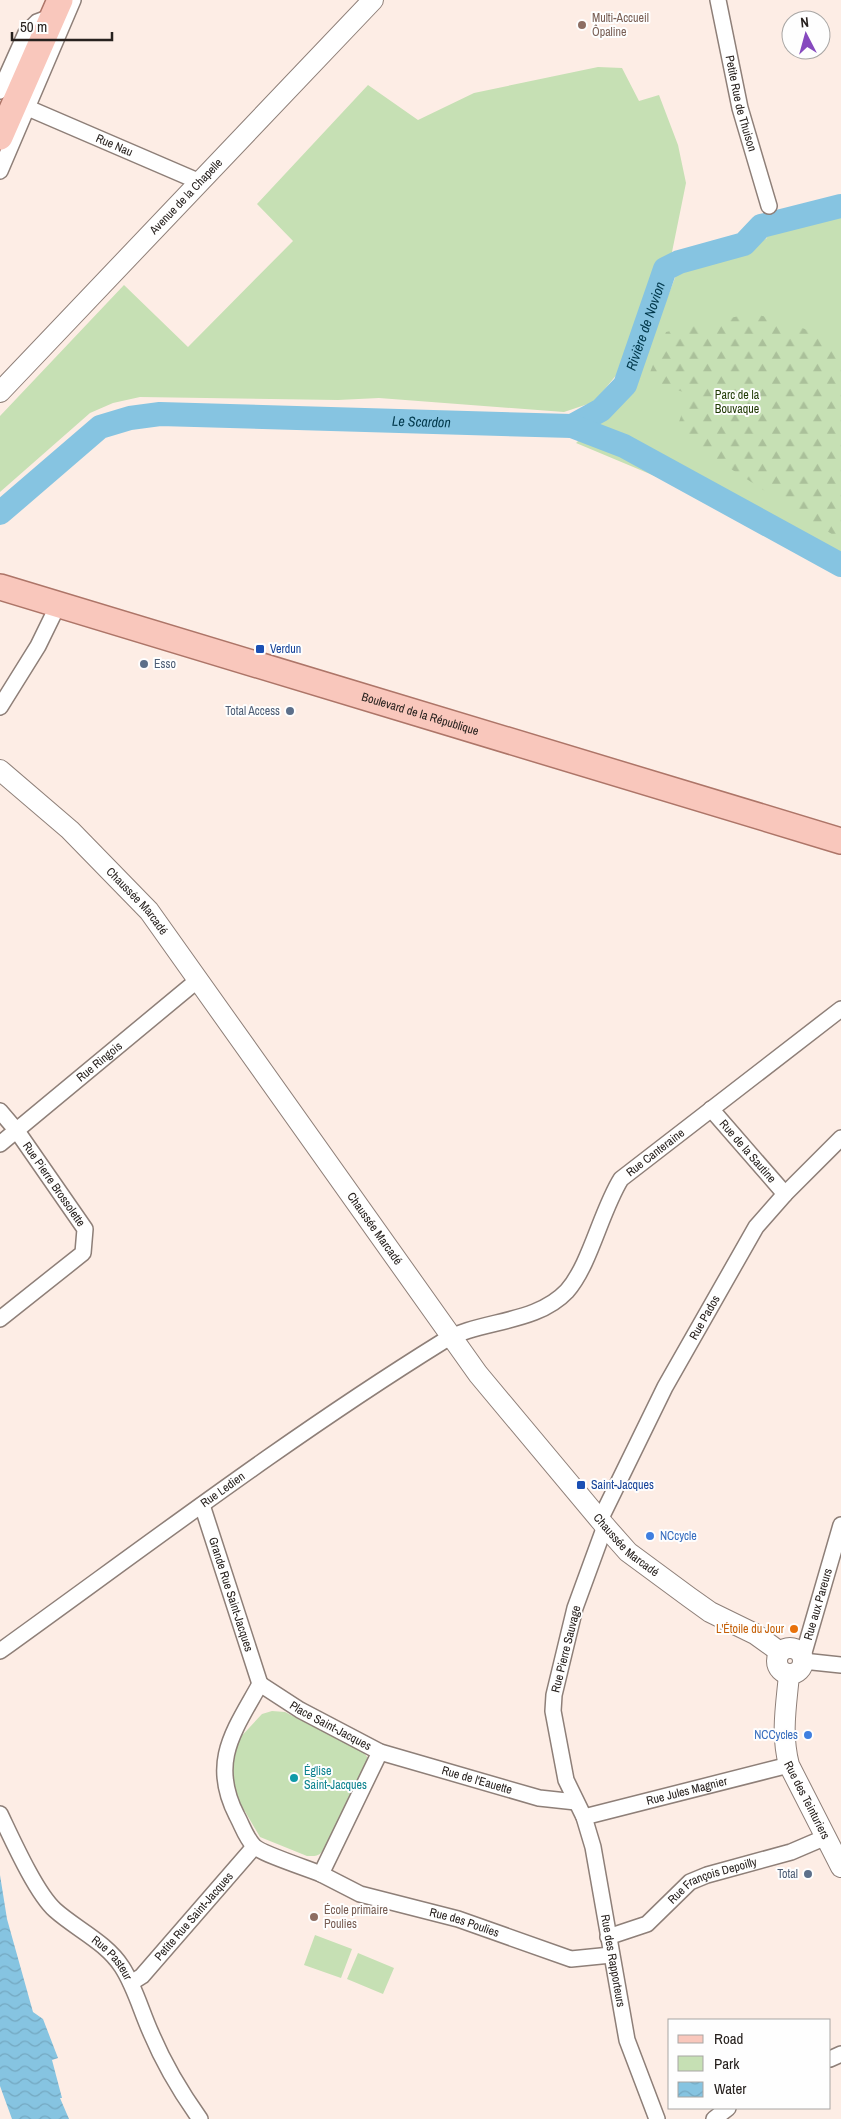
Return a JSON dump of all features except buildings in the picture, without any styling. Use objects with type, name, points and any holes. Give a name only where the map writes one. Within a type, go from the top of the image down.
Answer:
[{"type":"main road","points":[[0,137],[56,8]]},
{"type":"main road","name":"Boulevard de la République","points":[[0,576],[841,829]]},
{"type":"main road","name":"Boulevard de la République","points":[[0,587],[841,841]]},
{"type":"street","points":[[0,171],[73,0]]},
{"type":"street","name":"Avenue de la Chapelle","points":[[0,392],[372,0]]},
{"type":"street","name":"Petite Rue de Thuison","points":[[718,0],[740,108],[770,206]]},
{"type":"street","points":[[0,91],[26,33],[36,22],[56,8]]},
{"type":"street","name":"Rue Nau","points":[[28,108],[200,182]]},
{"type":"street","points":[[0,707],[38,646],[58,605]]},
{"type":"street","name":"Chaussée Marcadé","points":[[0,770],[70,830],[136,895],[498,1400],[602,1523],[628,1552],[689,1597],[710,1612],[755,1634],[780,1652]]},
{"type":"street","name":"Rue Ringois","points":[[0,1144],[198,979]]},
{"type":"street","name":"Rue Canteraine","points":[[451,1336],[525,1314],[554,1302],[567,1291],[578,1274],[610,1196],[621,1179],[841,1009]]},
{"type":"street","name":"Rue de la Sautine","points":[[711,1109],[785,1194]]},
{"type":"street","name":"Rue Pierre Brossolette","points":[[0,1112],[17,1131],[85,1229],[84,1253],[0,1319]]},
{"type":"street","name":"Rue Pados","points":[[602,1523],[665,1387],[756,1227],[785,1194],[841,1138]]},
{"type":"street","name":"Rue Ledien","points":[[0,1651],[319,1421],[451,1336]]},
{"type":"street","name":"Grande Rue Saint-Jacques","points":[[202,1505],[260,1684]]},
{"type":"street","name":"Rue Pierre Sauvage","points":[[576,1802],[566,1780],[556,1734],[554,1694],[575,1608],[602,1523]]},
{"type":"street","name":"Rue aux Pareurs","points":[[803,1659],[841,1524]]},
{"type":"street","points":[[803,1659],[801,1669],[789,1675],[781,1672],[777,1664],[780,1652],[793,1648],[803,1659],[841,1665]]},
{"type":"street","name":"Rue des Teinturiers","points":[[789,1675],[783,1731],[789,1765],[840,1863]]},
{"type":"street","points":[[260,1684],[236,1728],[224,1757],[224,1777],[229,1800],[254,1847],[321,1874]]},
{"type":"street","name":"Place Saint-Jacques","points":[[260,1684],[300,1710],[380,1752],[321,1874]]},
{"type":"street","name":"Rue de l'Eauette","points":[[380,1752],[539,1798],[576,1802]]},
{"type":"street","name":"Rue Jules Magnier","points":[[584,1817],[789,1765]]},
{"type":"street","name":"Rue des Rapporteurs","points":[[576,1802],[584,1817],[593,1847],[627,2040],[657,2119]]},
{"type":"street","name":"Rue Pasteur","points":[[0,1814],[19,1852],[54,1909],[105,1949],[118,1962],[131,1983],[163,2060],[178,2088],[200,2119]]},
{"type":"street","name":"Rue François Depoilly","points":[[608,1937],[647,1924],[690,1882],[707,1875],[791,1852],[826,1837]]},
{"type":"street","name":"Petite Rue Saint-Jacques","points":[[131,1983],[142,1976],[254,1847]]},
{"type":"street","name":"Rue des Poulies","points":[[321,1874],[360,1894],[458,1919],[571,1959],[611,1955]]},
{"type":"street","points":[[714,2119],[727,2109]]},
{"type":"green space","points":[[598,67],[622,68],[639,101],[659,95],[678,145],[686,183],[671,257],[648,286],[623,367],[594,402],[564,412],[379,398],[338,400],[140,397],[113,403],[90,413],[0,492],[0,416],[124,285],[188,347],[293,241],[257,204],[368,85],[418,120],[474,93]]},
{"type":"green space","name":"Parc de la Bouvaque","points":[[841,199],[841,575],[669,482],[576,443],[632,389],[678,270],[746,252],[767,238],[765,220]]},
{"type":"green space","points":[[753,313],[805,329],[841,350],[841,540],[675,433],[689,394],[647,380],[666,332]]},
{"type":"green space","points":[[272,1711],[285,1712],[364,1753],[368,1758],[362,1776],[340,1822],[326,1847],[316,1856],[307,1856],[260,1837],[236,1796],[228,1761],[235,1743],[262,1714]]},
{"type":"green space","points":[[315,1935],[352,1949],[341,1978],[304,1965]]},
{"type":"green space","points":[[358,1953],[394,1968],[383,1994],[347,1979]]},
{"type":"water","points":[[0,1875],[7,1919],[33,2012],[43,2019],[58,2058],[52,2060],[62,2098],[60,2098],[69,2119],[12,2119],[0,2086]]},
{"type":"waterway","name":"Rivière de Novion","points":[[572,426],[601,410],[625,385],[665,269],[679,262],[744,244],[761,226],[841,206]]},
{"type":"waterway","name":"Le Scardon","points":[[0,513],[100,427],[130,418],[160,414],[572,426],[624,446],[841,565]]},
{"type":"place","name":"Multi-Accueil Ôpaline","points":[[582,25]]},
{"type":"place","name":"Verdun","points":[[260,649]]},
{"type":"place","name":"Esso","points":[[144,664]]},
{"type":"place","name":"Total Access","points":[[290,711]]},
{"type":"place","name":"Saint-Jacques","points":[[581,1485]]},
{"type":"place","name":"NCcycle","points":[[650,1536]]},
{"type":"place","name":"L'Étoile du Jour","points":[[794,1629]]},
{"type":"place","name":"NCCycles","points":[[808,1735]]},
{"type":"place","name":"Église Saint-Jacques","points":[[294,1778]]},
{"type":"place","name":"Total","points":[[808,1874]]},
{"type":"place","name":"École primaire Poulies","points":[[314,1917]]}]
